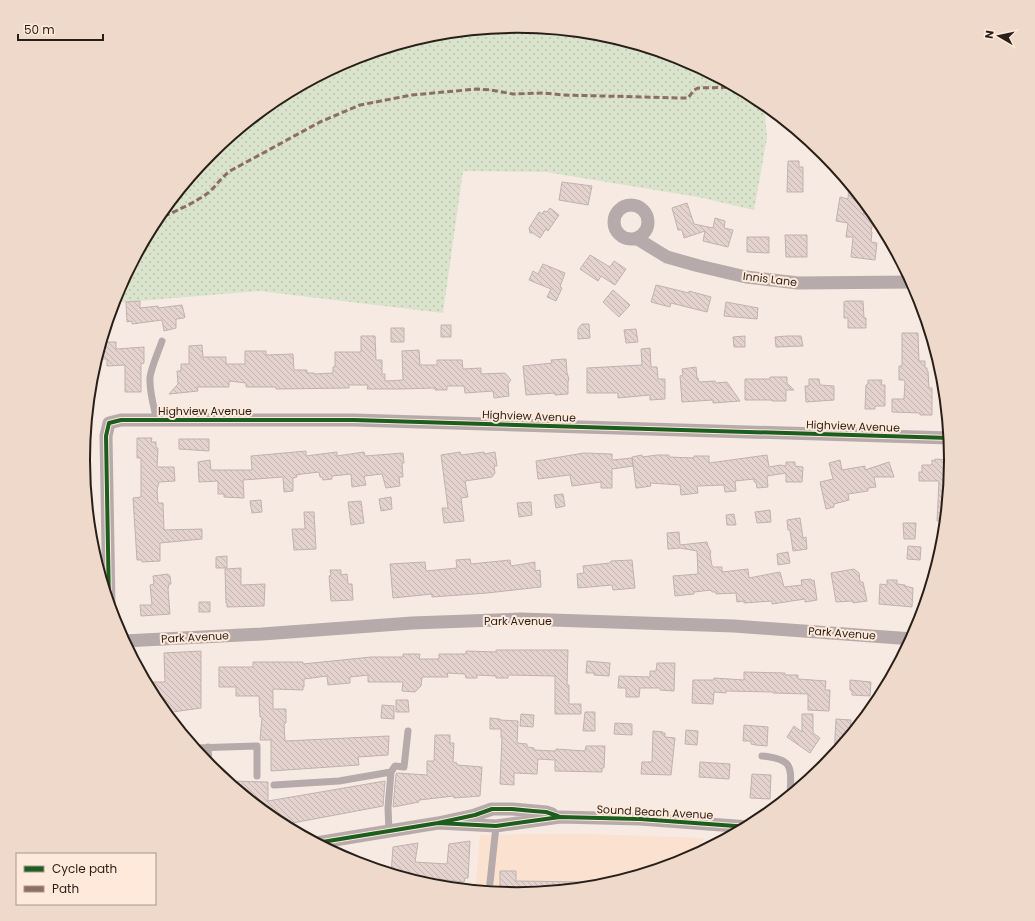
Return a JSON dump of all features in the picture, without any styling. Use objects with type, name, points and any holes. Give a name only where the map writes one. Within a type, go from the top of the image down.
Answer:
[{"type":"street","name":"Innis Lane","points":[[636,238],[666,257],[746,277],[798,283],[906,282]]},
{"type":"street","name":"Highview Avenue","points":[[109,583],[106,436],[109,423],[121,420],[354,420],[944,438]]},
{"type":"street","name":"Park Avenue","points":[[130,641],[262,634],[412,623],[521,619],[734,626],[906,638]]},
{"type":"street","name":"Sound Beach Avenue","points":[[324,842],[438,823],[501,808],[546,812],[560,817]]},
{"type":"street","points":[[482,813],[480,816],[481,822],[496,825],[508,820],[506,811],[501,808]]},
{"type":"street","name":"Sound Beach Avenue","points":[[438,823],[496,825],[546,820],[560,817],[640,819],[739,826]]},
{"type":"lane","points":[[157,420],[150,387],[150,378],[162,341]]},
{"type":"lane","points":[[389,831],[388,808],[391,772],[395,766],[404,767],[408,731]]},
{"type":"lane","points":[[201,748],[257,746],[257,776]]},
{"type":"lane","points":[[208,747],[208,756]]},
{"type":"lane","points":[[762,756],[779,758],[787,763],[791,779],[790,789]]},
{"type":"lane","points":[[274,785],[339,781],[391,772]]},
{"type":"lane","points":[[489,887],[496,825]]},
{"type":"shaded area","points":[[588,834],[704,838],[701,847],[655,865],[628,873],[601,880],[573,884],[518,888],[475,885],[480,835]]},
{"type":"green space","points":[[490,34],[545,34],[601,41],[655,56],[707,77],[731,90],[765,112],[767,138],[754,210],[698,197],[546,172],[463,171],[443,313],[259,291],[121,302],[134,271],[162,223],[178,200],[215,158],[257,121],[304,90],[328,77],[380,56],[434,41]]},
{"type":"building","points":[[788,161],[799,161],[799,167],[803,167],[803,192],[787,192]]},
{"type":"building","points":[[562,182],[592,186],[588,205],[559,200]]},
{"type":"building","points":[[849,190],[862,208],[862,210],[864,211],[863,214],[867,215],[873,223],[871,242],[877,243],[875,260],[851,257],[853,237],[846,237],[848,223],[836,221],[840,197],[848,199]]},
{"type":"building","points":[[687,203],[694,224],[713,228],[715,218],[725,221],[724,228],[733,230],[728,247],[703,241],[705,231],[684,238],[682,230],[678,230],[672,208]]},
{"type":"building","points":[[550,208],[559,215],[548,231],[546,229],[540,238],[533,233],[530,233],[529,228],[539,212],[542,214],[544,211],[547,212]]},
{"type":"building","points":[[785,235],[807,235],[807,257],[786,257]]},
{"type":"building","points":[[747,237],[769,237],[769,253],[747,252]]},
{"type":"building","points":[[590,255],[610,267],[614,261],[626,269],[615,285],[601,276],[598,281],[580,269]]},
{"type":"building","points":[[543,264],[565,273],[560,287],[562,288],[556,301],[547,297],[551,289],[529,280],[533,271],[538,274]]},
{"type":"building","points":[[656,285],[711,297],[707,312],[671,303],[670,307],[651,302]]},
{"type":"building","points":[[613,290],[630,305],[619,317],[603,302]]},
{"type":"building","points":[[140,301],[140,308],[158,306],[158,308],[182,305],[185,317],[176,319],[176,328],[164,331],[162,320],[132,324],[132,321],[127,322],[126,302]]},
{"type":"building","points":[[863,301],[866,328],[848,328],[848,318],[844,318],[844,302]]},
{"type":"building","points":[[726,302],[758,308],[757,319],[724,316]]},
{"type":"building","points":[[582,324],[589,324],[590,338],[578,339],[578,329]]},
{"type":"building","points":[[441,325],[451,325],[451,337],[441,337]]},
{"type":"building","points":[[391,328],[404,328],[404,342],[391,342]]},
{"type":"building","points":[[636,329],[638,342],[626,343],[624,330]]},
{"type":"building","points":[[902,333],[918,333],[919,361],[925,361],[925,368],[927,368],[928,371],[929,388],[932,388],[932,415],[892,412],[892,399],[904,399],[905,382],[904,380],[899,380],[899,366],[902,366]]},
{"type":"building","points":[[361,336],[375,336],[376,360],[382,360],[382,374],[385,374],[385,381],[403,380],[402,351],[419,350],[420,365],[437,365],[437,360],[462,360],[463,369],[481,368],[481,374],[505,373],[511,380],[508,384],[509,396],[494,398],[493,391],[465,393],[464,386],[447,386],[447,390],[435,390],[435,388],[367,389],[368,385],[349,385],[349,388],[276,389],[276,387],[246,387],[246,383],[229,381],[229,387],[197,387],[198,391],[169,394],[178,384],[177,371],[181,371],[181,364],[189,364],[189,346],[202,345],[203,357],[226,357],[226,364],[245,364],[245,351],[266,351],[266,355],[293,354],[294,370],[307,370],[307,373],[314,374],[333,373],[333,367],[335,367],[335,352],[361,352]]},
{"type":"building","points":[[745,336],[745,347],[734,347],[733,337]]},
{"type":"building","points":[[801,336],[803,346],[776,347],[775,337]]},
{"type":"building","points":[[107,342],[116,342],[116,349],[144,347],[144,363],[141,364],[141,392],[125,392],[125,365],[107,366],[107,359],[103,359]]},
{"type":"building","points":[[650,348],[651,367],[657,367],[658,379],[665,379],[665,399],[650,400],[650,395],[618,398],[618,393],[587,393],[587,368],[642,365],[641,349]]},
{"type":"building","points":[[566,359],[569,379],[568,394],[555,395],[555,393],[526,395],[523,366],[552,363],[551,360]]},
{"type":"building","points":[[696,367],[699,382],[727,382],[740,401],[713,403],[713,400],[682,402],[680,376],[683,375],[682,369]]},
{"type":"building","points":[[770,377],[787,377],[787,383],[794,390],[786,390],[786,401],[745,400],[745,379],[770,379]]},
{"type":"building","points":[[809,379],[819,379],[820,385],[834,386],[834,400],[806,402],[805,386],[809,386]]},
{"type":"building","points":[[868,380],[882,380],[881,385],[885,385],[885,406],[875,406],[875,409],[865,409],[866,385],[868,384]]},
{"type":"building","points":[[137,438],[152,438],[151,442],[156,442],[156,448],[158,448],[157,467],[174,467],[175,481],[159,482],[157,490],[158,503],[163,503],[164,530],[202,529],[202,539],[160,543],[160,561],[142,562],[142,560],[137,560],[133,498],[141,497],[141,458],[137,458]]},
{"type":"building","points":[[179,439],[209,439],[209,451],[179,449]]},
{"type":"building","points":[[306,451],[306,456],[337,452],[337,456],[364,452],[365,456],[403,453],[403,477],[399,477],[400,486],[386,488],[382,474],[364,476],[366,485],[352,487],[351,474],[332,476],[332,479],[323,480],[322,477],[320,477],[319,472],[302,474],[296,475],[297,477],[293,478],[293,491],[284,492],[283,477],[243,480],[244,498],[224,497],[224,494],[218,494],[218,481],[199,482],[198,462],[210,460],[211,470],[252,470],[251,456]]},
{"type":"building","points":[[460,452],[461,455],[495,452],[497,466],[494,466],[495,473],[492,477],[465,481],[468,497],[461,498],[464,521],[444,523],[442,508],[448,508],[441,455]]},
{"type":"building","points":[[584,453],[612,454],[612,460],[632,458],[633,466],[612,469],[612,488],[601,488],[601,482],[572,486],[570,475],[538,479],[536,461]]},
{"type":"building","points":[[642,455],[642,457],[669,455],[669,457],[694,458],[694,456],[709,456],[709,463],[767,455],[769,467],[780,465],[786,466],[786,462],[795,462],[795,466],[803,467],[802,482],[786,482],[786,473],[767,476],[768,487],[757,488],[754,479],[735,481],[736,491],[725,492],[724,485],[697,486],[698,493],[681,495],[680,485],[650,483],[651,486],[636,488],[632,457]]},
{"type":"building","points":[[935,459],[945,460],[940,521],[937,521],[939,481],[919,481],[919,472],[922,472],[922,465],[932,465],[932,460],[935,461]]},
{"type":"building","points":[[840,460],[842,470],[865,466],[865,470],[889,462],[894,477],[874,477],[876,487],[868,488],[868,491],[848,494],[849,500],[834,504],[834,507],[826,509],[820,482],[833,479],[829,463]]},
{"type":"building","points":[[563,494],[565,506],[556,508],[554,495]]},
{"type":"building","points":[[391,497],[392,509],[381,511],[379,499]]},
{"type":"building","points":[[261,500],[262,512],[252,513],[250,501]]},
{"type":"building","points":[[361,501],[364,523],[351,525],[348,502]]},
{"type":"building","points":[[531,502],[532,515],[519,517],[517,503]]},
{"type":"building","points":[[770,510],[771,522],[757,523],[755,512]]},
{"type":"building","points":[[304,512],[314,512],[316,549],[294,550],[292,529],[305,529]]},
{"type":"building","points":[[734,514],[736,525],[727,525],[726,515]]},
{"type":"building","points":[[800,518],[803,538],[806,537],[807,549],[793,551],[787,520]]},
{"type":"building","points":[[903,523],[916,523],[915,539],[904,539]]},
{"type":"building","points":[[679,532],[680,545],[707,542],[711,552],[712,566],[722,567],[722,572],[748,569],[749,578],[780,572],[784,587],[802,585],[801,580],[811,579],[812,581],[814,580],[817,600],[805,602],[805,599],[772,604],[772,601],[744,603],[744,601],[737,602],[736,593],[716,594],[716,592],[712,592],[711,590],[675,596],[673,576],[698,574],[697,551],[680,548],[668,549],[667,533]]},
{"type":"building","points":[[908,546],[921,547],[920,560],[907,559]]},
{"type":"building","points":[[788,552],[790,563],[778,565],[777,554]]},
{"type":"building","points":[[227,556],[227,568],[216,568],[216,557]]},
{"type":"building","points":[[470,559],[471,564],[510,560],[511,566],[535,562],[535,571],[540,570],[541,587],[487,593],[432,597],[432,594],[393,598],[390,564],[425,562],[426,571],[457,568],[456,560]]},
{"type":"building","points":[[632,560],[635,588],[613,590],[612,585],[578,588],[577,574],[584,573],[583,566],[610,563],[611,561]]},
{"type":"building","points":[[241,568],[241,585],[265,584],[264,606],[227,607],[225,569]]},
{"type":"building","points":[[854,569],[859,573],[860,582],[863,582],[867,601],[853,603],[853,601],[836,602],[831,573]]},
{"type":"building","points":[[330,570],[341,570],[341,575],[347,574],[348,584],[352,584],[353,600],[331,601]]},
{"type":"building","points":[[168,574],[170,576],[171,584],[169,584],[168,589],[170,614],[141,616],[140,605],[152,605],[150,585],[154,584],[153,576]]},
{"type":"building","points":[[887,580],[897,580],[897,584],[913,588],[912,607],[879,604],[880,584],[887,585]]},
{"type":"building","points":[[199,602],[210,602],[210,612],[199,612]]},
{"type":"building","points":[[496,650],[568,650],[567,685],[569,685],[569,704],[581,704],[581,714],[555,714],[555,676],[508,675],[508,678],[496,678],[496,676],[477,675],[477,678],[466,678],[465,674],[447,673],[448,677],[422,677],[421,686],[415,692],[402,691],[403,682],[368,682],[368,675],[350,677],[350,683],[328,685],[327,676],[304,679],[303,690],[273,689],[273,709],[286,709],[286,723],[284,723],[285,741],[389,736],[388,755],[358,757],[359,765],[271,771],[271,740],[260,740],[262,717],[260,717],[259,696],[236,696],[236,687],[219,687],[219,667],[253,667],[253,662],[303,662],[303,664],[371,657],[403,657],[403,654],[420,654],[419,659],[439,659],[439,654],[466,654],[466,651],[496,652]]},
{"type":"building","points":[[201,651],[201,708],[172,712],[162,698],[152,682],[165,682],[164,653]]},
{"type":"building","points":[[587,661],[610,663],[609,676],[586,673]]},
{"type":"building","points":[[657,663],[675,663],[674,691],[660,690],[660,688],[640,688],[639,697],[626,697],[626,688],[618,688],[619,676],[650,677],[650,671],[656,671]]},
{"type":"building","points":[[744,672],[785,673],[785,675],[798,675],[798,679],[826,681],[825,690],[830,690],[829,711],[808,710],[808,694],[726,691],[726,693],[714,692],[713,704],[692,703],[693,680],[714,680],[714,678],[744,680]]},
{"type":"building","points":[[850,680],[871,682],[870,696],[852,695],[852,691],[850,690]]},
{"type":"building","points":[[396,700],[408,700],[409,712],[396,712]]},
{"type":"building","points":[[382,705],[394,706],[394,719],[381,718]]},
{"type":"building","points":[[585,712],[595,712],[595,731],[583,731]]},
{"type":"building","points":[[521,714],[534,715],[533,727],[520,726]]},
{"type":"building","points":[[802,714],[813,714],[813,733],[820,738],[810,753],[787,737],[794,726],[802,732]]},
{"type":"building","points":[[490,718],[518,721],[517,743],[527,744],[527,747],[534,748],[534,750],[556,751],[556,749],[585,751],[586,746],[605,746],[604,768],[602,768],[602,772],[555,771],[555,760],[538,759],[537,774],[514,773],[514,785],[500,784],[501,729],[490,729]]},
{"type":"building","points":[[836,719],[851,720],[850,729],[835,747]]},
{"type":"building","points":[[615,723],[632,724],[632,735],[614,734]]},
{"type":"building","points":[[744,725],[768,727],[767,746],[751,744],[751,741],[743,741]]},
{"type":"building","points":[[686,730],[698,731],[697,745],[685,744]]},
{"type":"building","points":[[653,731],[665,733],[665,737],[675,738],[671,775],[641,774],[642,762],[652,762]]},
{"type":"building","points":[[435,735],[450,735],[450,743],[454,743],[453,762],[457,763],[457,765],[482,767],[480,796],[454,798],[454,796],[419,800],[419,802],[393,807],[396,774],[427,775],[427,761],[434,761]]},
{"type":"building","points":[[700,762],[730,764],[729,779],[699,777]]},
{"type":"building","points":[[752,774],[771,775],[770,799],[750,798]]},
{"type":"building","points":[[235,781],[268,782],[268,801],[385,781],[383,806],[292,823],[257,800]]},
{"type":"building","points":[[470,841],[468,878],[465,878],[464,882],[438,879],[438,881],[434,880],[391,868],[393,847],[418,843],[415,862],[447,864],[449,844]]},
{"type":"building","points":[[500,871],[516,871],[516,881],[585,882],[545,887],[500,887]]},
{"type":"marked path","points":[[168,215],[183,208],[208,193],[230,171],[320,122],[360,105],[412,95],[477,89],[513,94],[544,93],[563,95],[688,98],[694,90],[698,88],[726,87]]},
{"type":"cycle path","points":[[109,583],[106,436],[109,423],[121,420],[354,420],[944,438]]},
{"type":"cycle path","points":[[324,842],[438,823],[475,815],[492,809],[546,812],[558,816]]},
{"type":"cycle path","points":[[438,823],[496,826],[560,817],[640,819],[739,826]]}]
